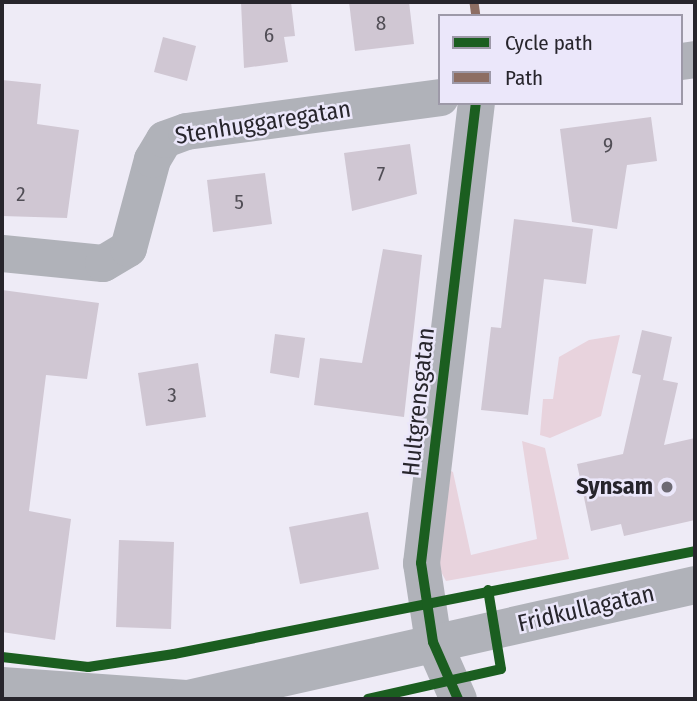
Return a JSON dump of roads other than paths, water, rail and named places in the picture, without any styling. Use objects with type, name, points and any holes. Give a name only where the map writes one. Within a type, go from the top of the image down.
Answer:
[{"type":"street","name":"Stenhuggaregatan","points":[[2,253],[103,263],[128,248],[152,159],[164,139],[186,131],[438,97]]},
{"type":"street","name":"Hultgrensgatan","points":[[458,699],[433,642],[421,563],[476,105]]},
{"type":"street","name":"Fridkullagatan","points":[[2,686],[189,699],[695,585]]},
{"type":"place","name":"Synsam","points":[[667,487]]}]
